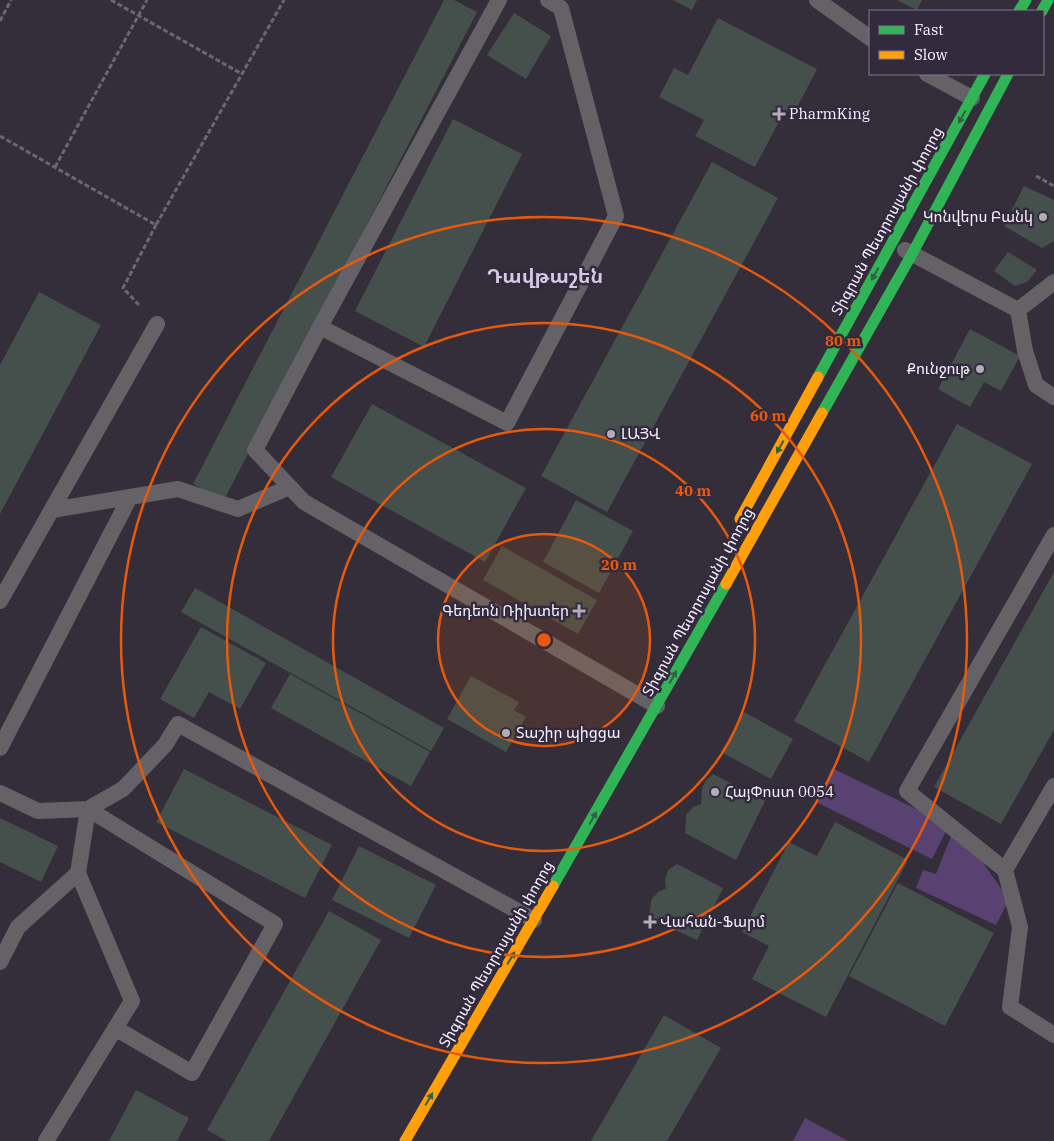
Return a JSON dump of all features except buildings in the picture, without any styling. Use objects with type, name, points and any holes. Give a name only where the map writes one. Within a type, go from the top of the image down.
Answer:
[{"type":"main road","name":"Տիգրան Պետրոսյանի փողոց","points":[[734,531],[985,75]]},
{"type":"main road","name":"Տիգրան Պետրոսյանի փողոց","points":[[405,1141],[657,706],[912,254],[1007,75]]},
{"type":"lane","points":[[320,327],[507,423],[616,216],[561,8],[548,0]]},
{"type":"lane","points":[[817,0],[869,37]]},
{"type":"lane","points":[[495,1],[255,450],[304,502],[657,706]]},
{"type":"lane","points":[[929,75],[972,98]]},
{"type":"lane","points":[[892,243],[1018,310]]},
{"type":"lane","points":[[1018,310],[1054,282]]},
{"type":"lane","points":[[1018,310],[1025,350],[1036,385],[1054,397]]},
{"type":"lane","points":[[0,601],[157,324]]},
{"type":"lane","points":[[52,510],[178,489],[238,510],[290,487]]},
{"type":"lane","points":[[0,748],[130,497]]},
{"type":"lane","points":[[1054,534],[907,791],[1005,870],[1020,926],[1010,1007],[1054,1036]]},
{"type":"lane","points":[[0,793],[38,811],[88,808],[123,789],[165,745],[178,724],[534,920]]},
{"type":"lane","points":[[1005,870],[1054,786]]},
{"type":"lane","points":[[46,1141],[132,1001],[78,873],[88,808]]},
{"type":"lane","points":[[88,808],[275,924],[192,1073],[115,1028]]},
{"type":"lane","points":[[0,962],[18,927],[78,873]]},
{"type":"path","points":[[0,21],[12,0]]},
{"type":"path","points":[[111,0],[242,74]]},
{"type":"path","points":[[55,167],[147,0]]},
{"type":"path","points":[[157,324],[123,288],[156,225],[284,0]]},
{"type":"path","points":[[0,136],[156,225]]},
{"type":"path","points":[[1036,176],[1054,186]]},
{"type":"shaded area","points":[[832,768],[949,825],[932,859],[816,802]]},
{"type":"shaded area","points":[[954,829],[963,834],[1009,900],[996,925],[916,888],[923,870],[936,874]]},
{"type":"shaded area","points":[[805,1118],[848,1141],[793,1141]]},
{"type":"traffic: fast","points":[[1020,10],[1026,0]]},
{"type":"traffic: fast","points":[[1043,10],[1048,0]]},
{"type":"traffic: fast","points":[[818,377],[984,75]]},
{"type":"traffic: fast","points":[[822,413],[912,254],[1007,75]]},
{"type":"traffic: fast","points":[[553,886],[726,584]]},
{"type":"traffic: slow","points":[[740,519],[818,377]]},
{"type":"traffic: slow","points":[[726,584],[822,413]]},
{"type":"traffic: slow","points":[[405,1141],[553,886]]},
{"type":"place","name":"PharmKing","points":[[779,114]]},
{"type":"place","name":"Կոնվերս Բանկ","points":[[1043,217]]},
{"type":"place","name":"Քունջութ","points":[[980,369]]},
{"type":"place","name":"ԼԱՅՎ","points":[[611,434]]},
{"type":"place","name":"Գեդեոն Ռիխտեր","points":[[579,611]]},
{"type":"place","name":"Տաշիր պիցցա","points":[[506,733]]},
{"type":"place","name":"ՀայՓոստ 0054","points":[[715,792]]},
{"type":"place","name":"Վահան-Ֆարմ","points":[[650,922]]},
{"type":"district","name":"Դավթաշեն","points":[[545,276]]}]
